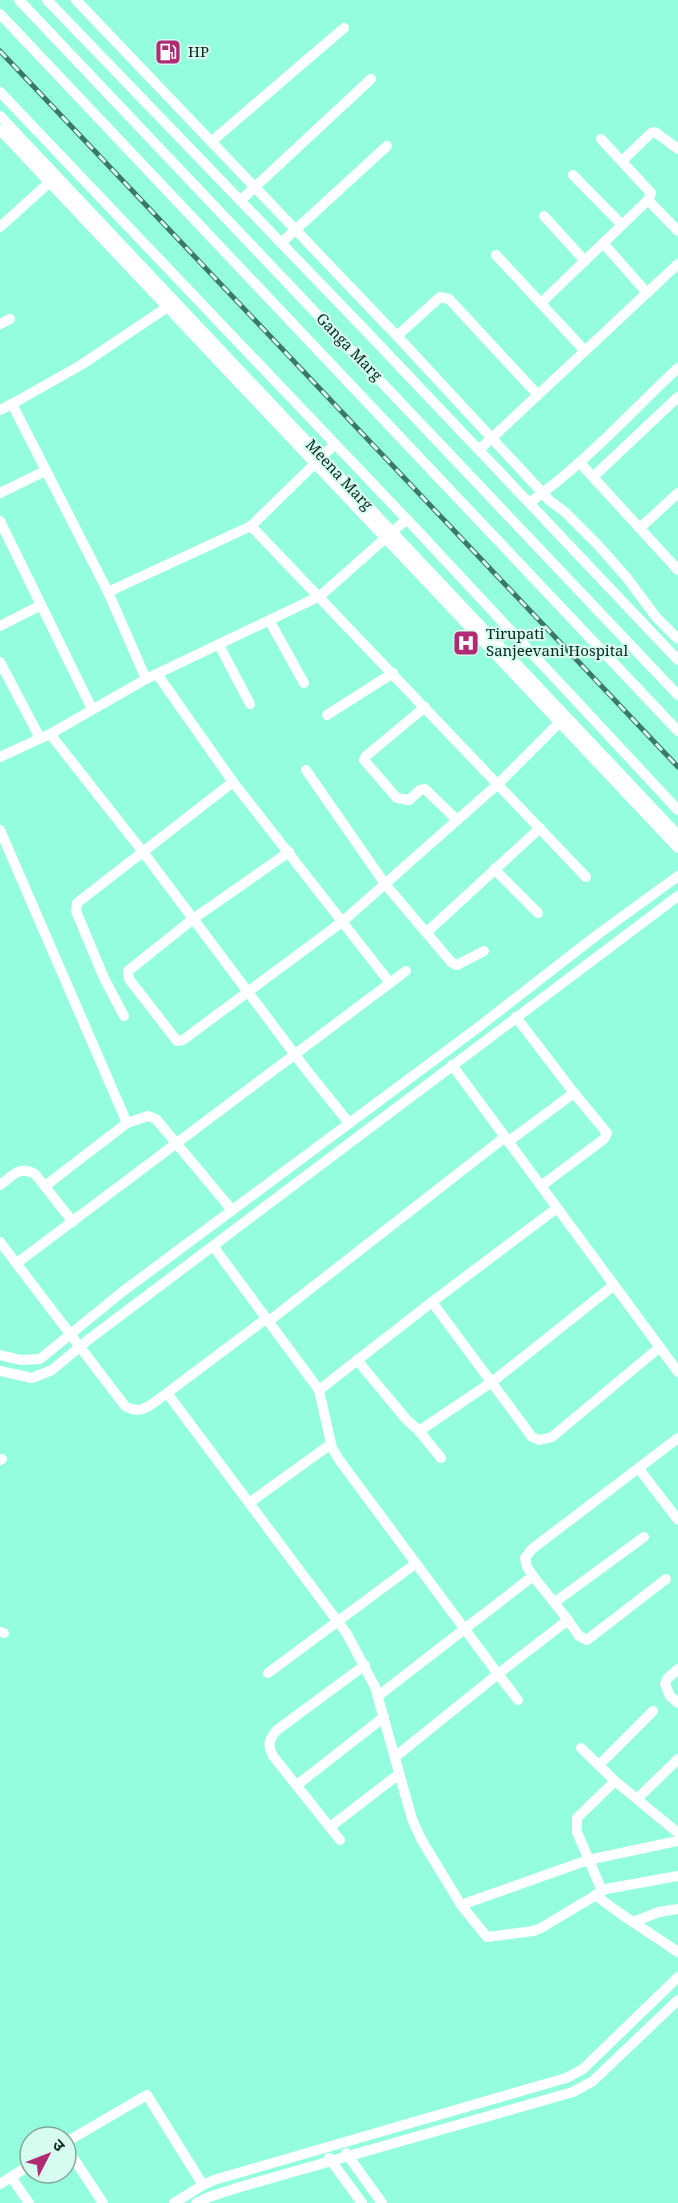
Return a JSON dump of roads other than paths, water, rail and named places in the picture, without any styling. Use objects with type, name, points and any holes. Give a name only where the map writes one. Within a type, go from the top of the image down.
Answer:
[{"type":"street","name":"Ganga Marg","points":[[19,0],[678,695]]},
{"type":"street","name":"Ganga Marg","points":[[47,0],[241,200],[678,660]]},
{"type":"street","points":[[76,0],[397,336],[550,501],[565,512],[598,545],[627,578],[656,617],[678,639]]},
{"type":"street","points":[[0,14],[678,731]]},
{"type":"street","points":[[211,142],[344,28]]},
{"type":"street","points":[[241,200],[371,79]]},
{"type":"street","name":"Meena Marg","points":[[0,92],[407,519],[678,810]]},
{"type":"street","points":[[0,116],[52,179]]},
{"type":"street","points":[[179,137],[194,123]]},
{"type":"street","points":[[0,130],[52,179],[563,719],[678,835]]},
{"type":"street","points":[[622,161],[651,133],[655,132],[678,149]]},
{"type":"street","points":[[541,303],[648,200],[651,193],[601,139]]},
{"type":"street","points":[[282,243],[387,147]]},
{"type":"street","points":[[573,175],[622,225]]},
{"type":"street","points":[[0,227],[52,179]]},
{"type":"street","points":[[648,200],[678,231]]},
{"type":"street","points":[[544,216],[585,261]]},
{"type":"street","points":[[603,243],[647,293]]},
{"type":"street","points":[[496,255],[585,351]]},
{"type":"street","points":[[479,450],[678,264]]},
{"type":"street","points":[[397,336],[440,297],[449,298],[538,395]]},
{"type":"street","points":[[0,410],[81,365],[171,304]]},
{"type":"street","points":[[529,502],[580,463],[678,368]]},
{"type":"street","points":[[593,477],[678,397]]},
{"type":"street","points":[[12,404],[108,592],[146,679]]},
{"type":"street","points":[[108,592],[251,526],[335,444]]},
{"type":"street","points":[[580,463],[678,570]]},
{"type":"street","points":[[0,493],[45,471]]},
{"type":"street","points":[[640,528],[678,493]]},
{"type":"street","points":[[0,757],[45,736],[146,679],[320,596],[407,519]]},
{"type":"street","points":[[0,521],[92,709]]},
{"type":"street","points":[[251,526],[586,877]]},
{"type":"street","points":[[0,626],[41,605]]},
{"type":"street","points":[[269,620],[304,683]]},
{"type":"street","points":[[219,645],[250,704]]},
{"type":"street","points":[[0,662],[11,685],[45,736],[143,852],[349,1123]]},
{"type":"street","points":[[157,674],[233,782],[390,983]]},
{"type":"street","points":[[327,715],[393,674]]},
{"type":"street","points":[[0,690],[11,685]]},
{"type":"street","points":[[289,852],[193,919],[128,971],[129,979],[173,1039],[180,1042],[342,922],[498,784],[579,704]]},
{"type":"street","points":[[425,707],[364,760],[397,798],[409,800],[424,789],[457,820]]},
{"type":"street","points":[[563,719],[678,849]]},
{"type":"street","points":[[306,770],[385,884],[452,963],[457,965],[484,951]]},
{"type":"street","points":[[124,1016],[104,978],[76,911],[76,903],[233,782]]},
{"type":"street","points":[[427,932],[540,828]]},
{"type":"street","points":[[0,830],[127,1123]]},
{"type":"street","points":[[494,869],[538,913]]},
{"type":"street","points":[[0,1355],[21,1360],[40,1359],[122,1292],[678,876]]},
{"type":"street","points":[[0,1371],[32,1378],[52,1371],[80,1346],[678,896]]},
{"type":"street","points":[[17,1263],[406,971]]},
{"type":"street","points":[[516,1017],[607,1133],[604,1139],[541,1186]]},
{"type":"street","points":[[452,1065],[678,1372]]},
{"type":"street","points":[[0,1242],[125,1406],[136,1411],[146,1408],[268,1320],[507,1139],[574,1093]]},
{"type":"street","points":[[45,1186],[127,1123],[148,1116],[153,1117],[178,1143],[232,1210]]},
{"type":"street","points":[[0,1185],[21,1170],[28,1169],[35,1174],[73,1221]]},
{"type":"street","points":[[319,1390],[557,1208]]},
{"type":"street","points":[[213,1246],[319,1390],[331,1444],[339,1461],[518,1700]]},
{"type":"street","points":[[419,1431],[492,1382],[614,1285]]},
{"type":"street","points":[[432,1302],[532,1437],[539,1440],[552,1437],[660,1347]]},
{"type":"street","points":[[357,1360],[441,1458]]},
{"type":"street","points":[[167,1393],[338,1622],[364,1665],[378,1696],[412,1819],[421,1839],[461,1905],[487,1937],[533,1931],[598,1893],[678,1876]]},
{"type":"street","points":[[666,1579],[587,1640],[579,1636],[533,1576],[525,1563],[525,1558],[529,1551],[678,1438]]},
{"type":"street","points":[[249,1503],[331,1444]]},
{"type":"street","points":[[639,1469],[678,1520]]},
{"type":"street","points":[[555,1602],[644,1537]]},
{"type":"street","points":[[268,1673],[415,1564]]},
{"type":"street","points":[[378,1696],[533,1576]]},
{"type":"street","points":[[395,1757],[568,1620]]},
{"type":"street","points":[[340,1840],[268,1744],[277,1730],[364,1665]]},
{"type":"street","points":[[678,1669],[665,1684],[670,1696],[678,1703]]},
{"type":"street","points":[[599,1765],[653,1711]]},
{"type":"street","points":[[297,1785],[384,1717]]},
{"type":"street","points":[[581,1748],[678,1833]]},
{"type":"street","points":[[637,1799],[678,1759]]},
{"type":"street","points":[[330,1827],[399,1774]]},
{"type":"street","points":[[615,1780],[578,1818],[577,1832],[598,1893],[633,1922],[678,1952]]},
{"type":"street","points":[[461,1905],[588,1860],[678,1841]]},
{"type":"street","points":[[633,1922],[659,1912],[678,1909]]},
{"type":"street","points":[[174,2203],[203,2185],[321,2148],[566,2078],[583,2069],[678,1977]]},
{"type":"street","points":[[196,2203],[349,2156],[573,2092],[593,2081],[678,2000]]},
{"type":"street","points":[[78,2138],[147,2095],[203,2185]]},
{"type":"street","points":[[339,2143],[382,2203]]},
{"type":"street","points":[[321,2148],[362,2203]]},
{"type":"street","points":[[78,2164],[103,2203]]},
{"type":"street","points":[[0,2184],[18,2173]]},
{"type":"street","points":[[11,2177],[29,2203]]},
{"type":"railway","points":[[0,51],[678,767]]},
{"type":"place","name":"HP","points":[[168,52]]},
{"type":"place","name":"Tirupati Sanjeevani Hospital","points":[[466,643]]}]
